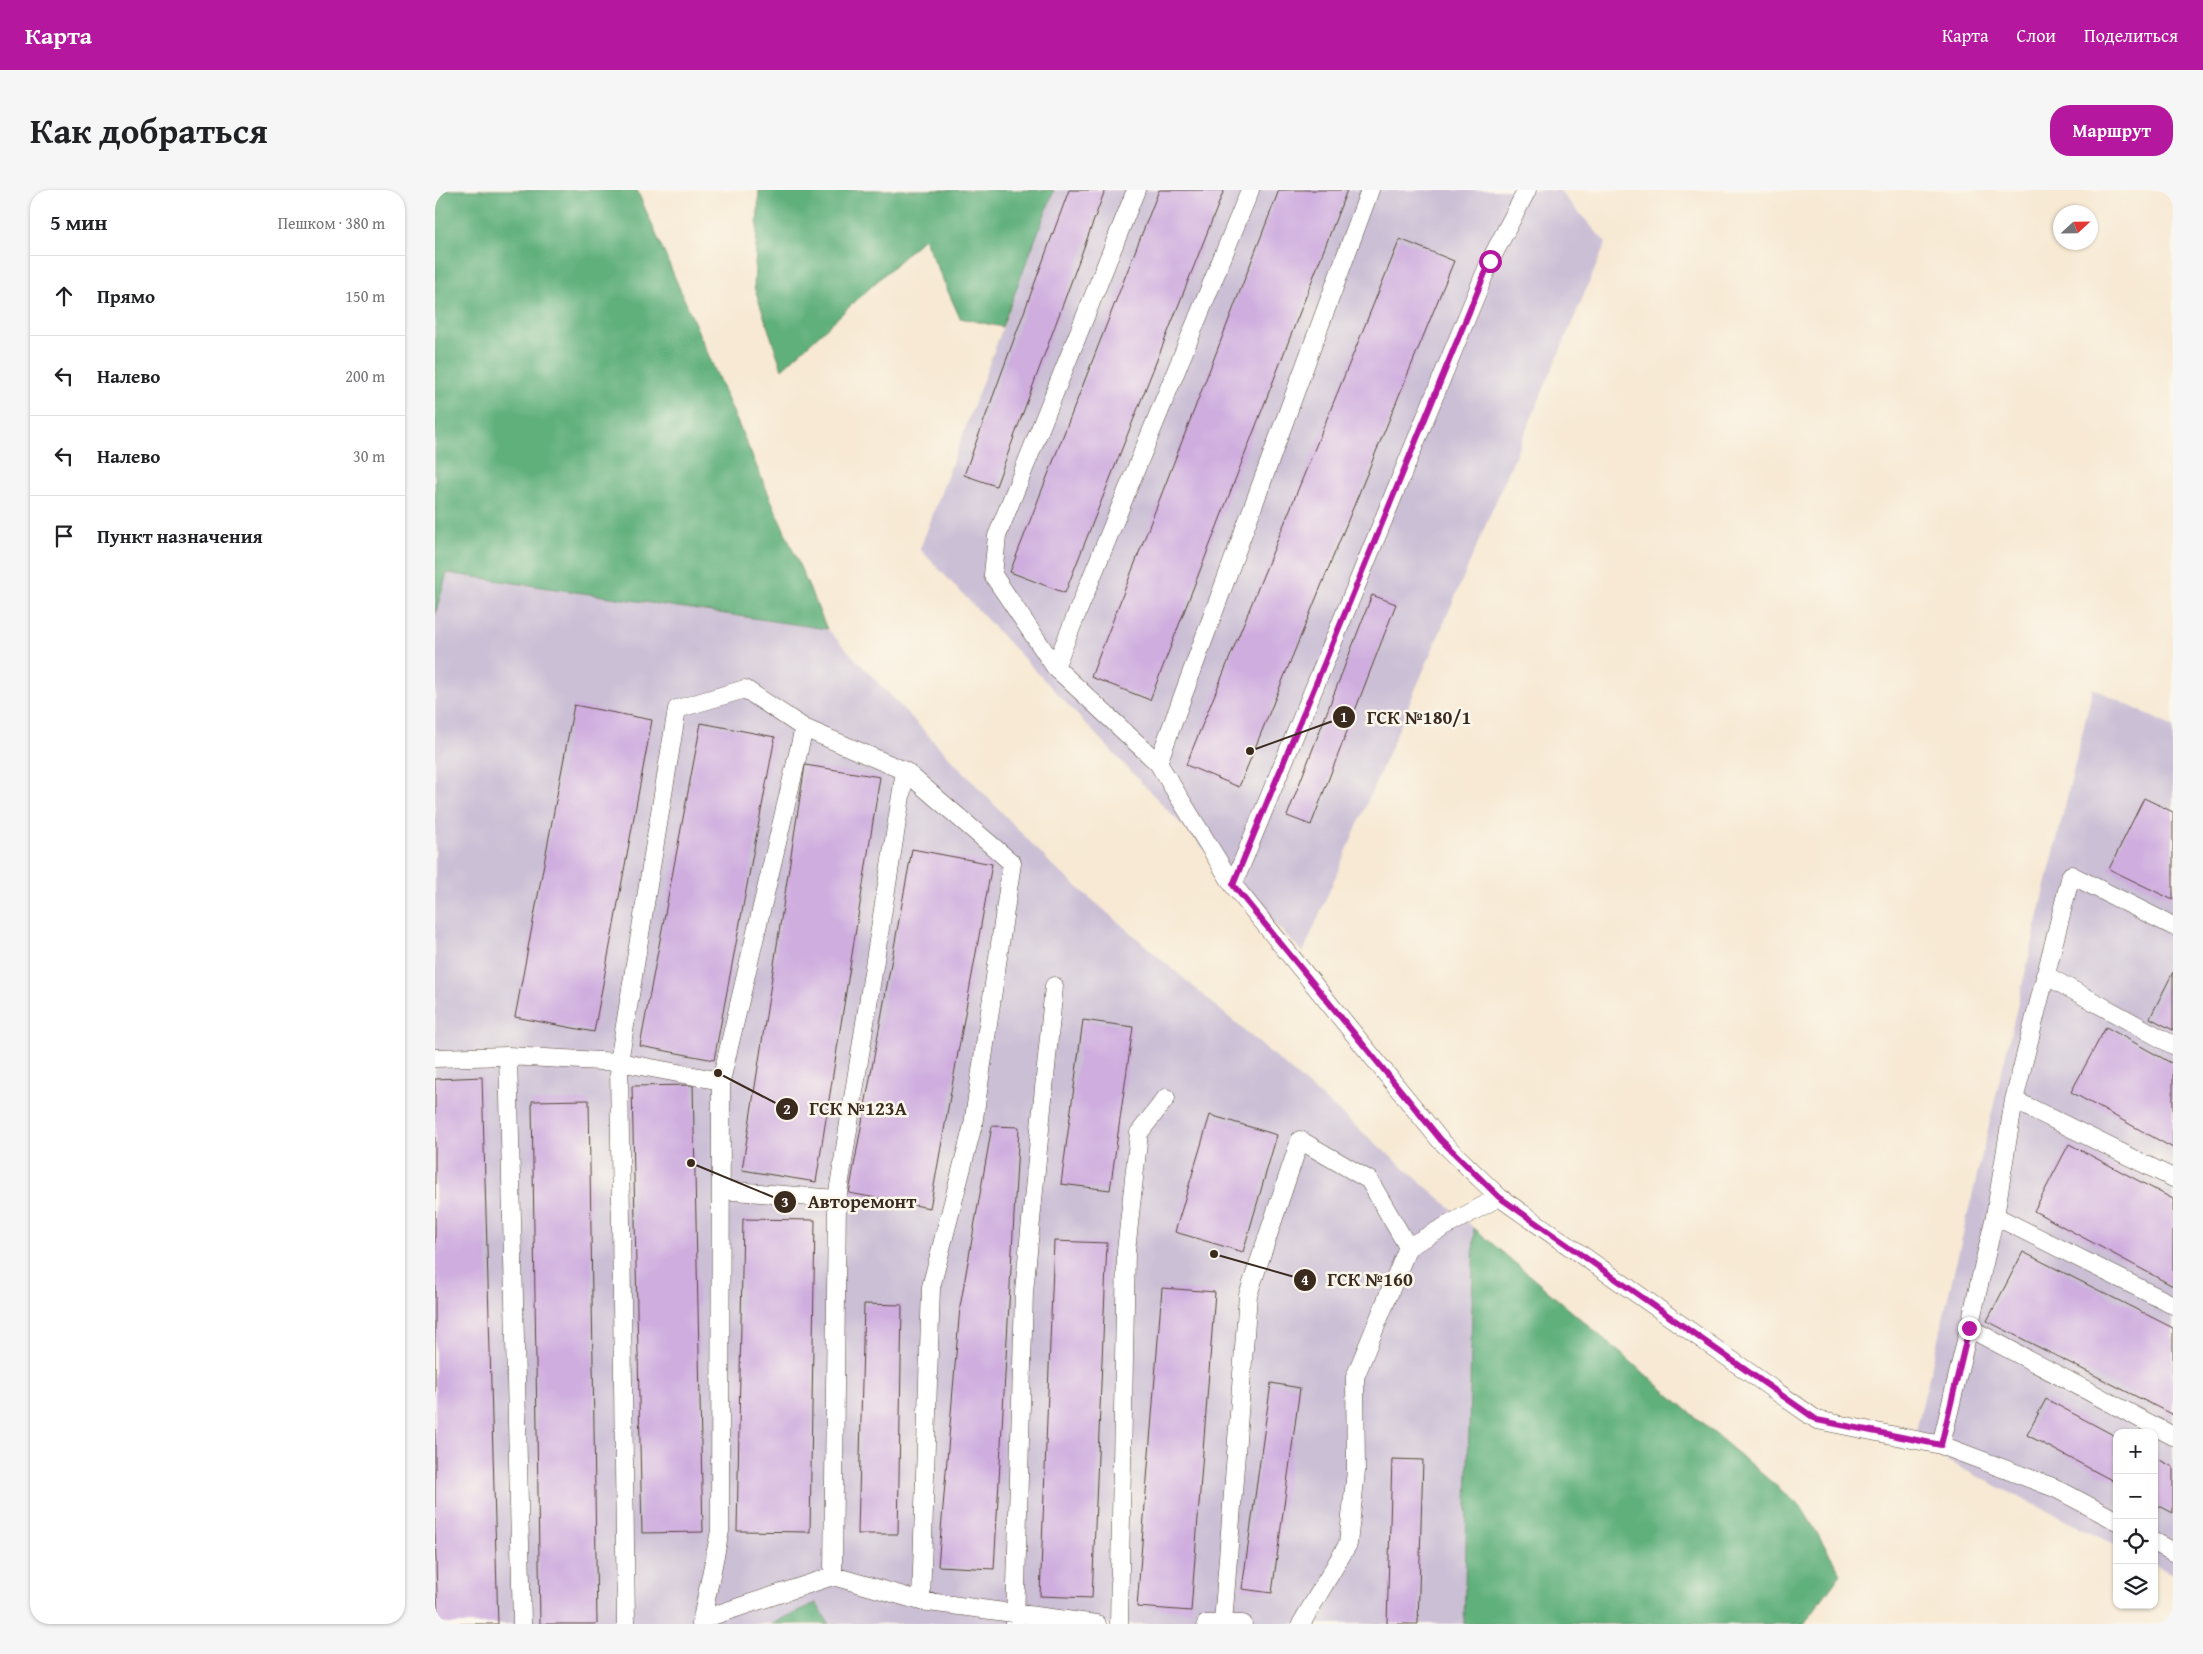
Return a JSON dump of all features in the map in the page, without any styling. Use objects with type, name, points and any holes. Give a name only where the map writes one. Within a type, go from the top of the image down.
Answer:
[{"type":"lane","points":[[1135,190],[997,536],[993,574],[1055,667],[1158,763],[1233,885],[1441,1140],[1499,1197],[1817,1420],[1941,1445],[2055,1488],[2113,1519]]},
{"type":"lane","points":[[1055,667],[1250,190]]},
{"type":"lane","points":[[1158,763],[1370,190]]},
{"type":"lane","points":[[1233,885],[1490,261],[1527,190]]},
{"type":"lane","points":[[626,1624],[619,1062],[677,709],[745,689],[804,728],[905,771],[1012,863],[973,1125],[931,1287],[921,1601]]},
{"type":"lane","points":[[702,1622],[720,1531],[721,1081],[804,728]]},
{"type":"lane","points":[[833,1576],[837,1200],[905,771]]},
{"type":"lane","points":[[1941,1445],[1995,1216],[2014,1100],[2071,875],[2173,926]]},
{"type":"lane","points":[[2045,975],[2173,1044]]},
{"type":"lane","points":[[1015,1619],[1024,1292],[1054,986]]},
{"type":"lane","points":[[435,1058],[508,1056],[619,1062],[721,1081]]},
{"type":"lane","points":[[508,1056],[522,1624]]},
{"type":"lane","points":[[1119,1624],[1126,1251],[1139,1133],[1166,1098]]},
{"type":"lane","points":[[2014,1100],[2173,1178]]},
{"type":"lane","points":[[1223,1624],[1248,1295],[1300,1140],[1369,1180],[1408,1247]]},
{"type":"lane","points":[[721,1190],[837,1200]]},
{"type":"lane","points":[[1301,1624],[1348,1544],[1356,1471],[1355,1377],[1408,1247],[1499,1197]]},
{"type":"lane","points":[[1995,1216],[2173,1306]]},
{"type":"lane","points":[[1969,1328],[2173,1436]]},
{"type":"lane","points":[[2158,1544],[2173,1552]]},
{"type":"lane","points":[[702,1622],[833,1576],[921,1601],[1015,1619],[1097,1624]]},
{"type":"lane","points":[[1206,1624],[1243,1624]]},
{"type":"shaded area","points":[[1054,190],[1559,190],[1606,243],[1303,953],[920,549]]},
{"type":"shaded area","points":[[447,573],[827,629],[1053,866],[1474,1228],[1464,1624],[435,1624],[435,615]]},
{"type":"shaded area","points":[[2093,688],[2173,727],[2173,1574],[2158,1567],[2158,1429],[2113,1429],[2113,1544],[1913,1444]]},
{"type":"green space","points":[[435,190],[637,190],[827,629],[447,573],[435,615]]},
{"type":"green space","points":[[759,190],[1054,190],[1002,327],[960,318],[924,238],[782,369],[754,287]]},
{"type":"green space","points":[[1474,1228],[1802,1508],[1841,1573],[1804,1624],[1464,1624]]},
{"type":"green space","points":[[816,1603],[829,1624],[771,1624]]},
{"type":"building","points":[[1069,190],[1105,190],[996,486],[964,475]]},
{"type":"building","points":[[1159,190],[1224,190],[1065,593],[1010,572]]},
{"type":"building","points":[[1279,190],[1347,190],[1150,700],[1091,677]]},
{"type":"building","points":[[1400,239],[1454,261],[1239,787],[1186,765]]},
{"type":"building","points":[[1372,595],[1396,604],[1311,825],[1287,816]]},
{"type":"building","points":[[574,705],[652,720],[594,1032],[515,1017]]},
{"type":"building","points":[[701,723],[775,737],[714,1060],[640,1046]]},
{"type":"building","points":[[805,765],[880,777],[816,1182],[742,1170]]},
{"type":"building","points":[[2144,798],[2173,812],[2173,900],[2109,869]]},
{"type":"building","points":[[912,849],[992,864],[930,1208],[849,1193]]},
{"type":"building","points":[[2173,972],[2173,1030],[2150,1018]]},
{"type":"building","points":[[1083,1020],[1133,1027],[1110,1190],[1061,1184]]},
{"type":"building","points":[[2106,1027],[2173,1064],[2173,1148],[2071,1092]]},
{"type":"building","points":[[482,1077],[498,1624],[438,1624],[435,1531],[435,1079]]},
{"type":"building","points":[[693,1085],[703,1532],[642,1533],[632,1086]]},
{"type":"building","points":[[589,1100],[597,1624],[540,1624],[532,1101]]},
{"type":"building","points":[[1210,1115],[1277,1135],[1243,1252],[1175,1232]]},
{"type":"building","points":[[992,1126],[1019,1127],[994,1569],[938,1566],[960,1307]]},
{"type":"building","points":[[2069,1144],[2173,1199],[2173,1286],[2034,1211]]},
{"type":"building","points":[[743,1219],[815,1220],[810,1532],[737,1531]]},
{"type":"building","points":[[1054,1241],[1107,1243],[1092,1598],[1040,1596]]},
{"type":"building","points":[[2023,1252],[2173,1328],[2173,1415],[1987,1321]]},
{"type":"building","points":[[1162,1288],[1215,1292],[1191,1611],[1137,1607]]},
{"type":"building","points":[[864,1304],[902,1305],[898,1534],[858,1534]]},
{"type":"building","points":[[1271,1383],[1300,1388],[1272,1593],[1242,1589]]},
{"type":"building","points":[[2046,1399],[2113,1435],[2113,1481],[2027,1435]]},
{"type":"building","points":[[1392,1459],[1423,1460],[1418,1624],[1387,1624]]},
{"type":"building","points":[[2158,1459],[2173,1467],[2173,1513],[2158,1505]]},
{"type":"place","name":"ГСК №180/1","points":[[1250,751]]},
{"type":"place","name":"ГСК №123А","points":[[718,1073]]},
{"type":"place","name":"Авторемонт","points":[[691,1163]]},
{"type":"place","name":"ГСК №160","points":[[1214,1254]]},
{"type":"route","points":[[1490,261],[1233,885],[1441,1140],[1499,1197],[1817,1420],[1941,1445],[1969,1328]]}]
